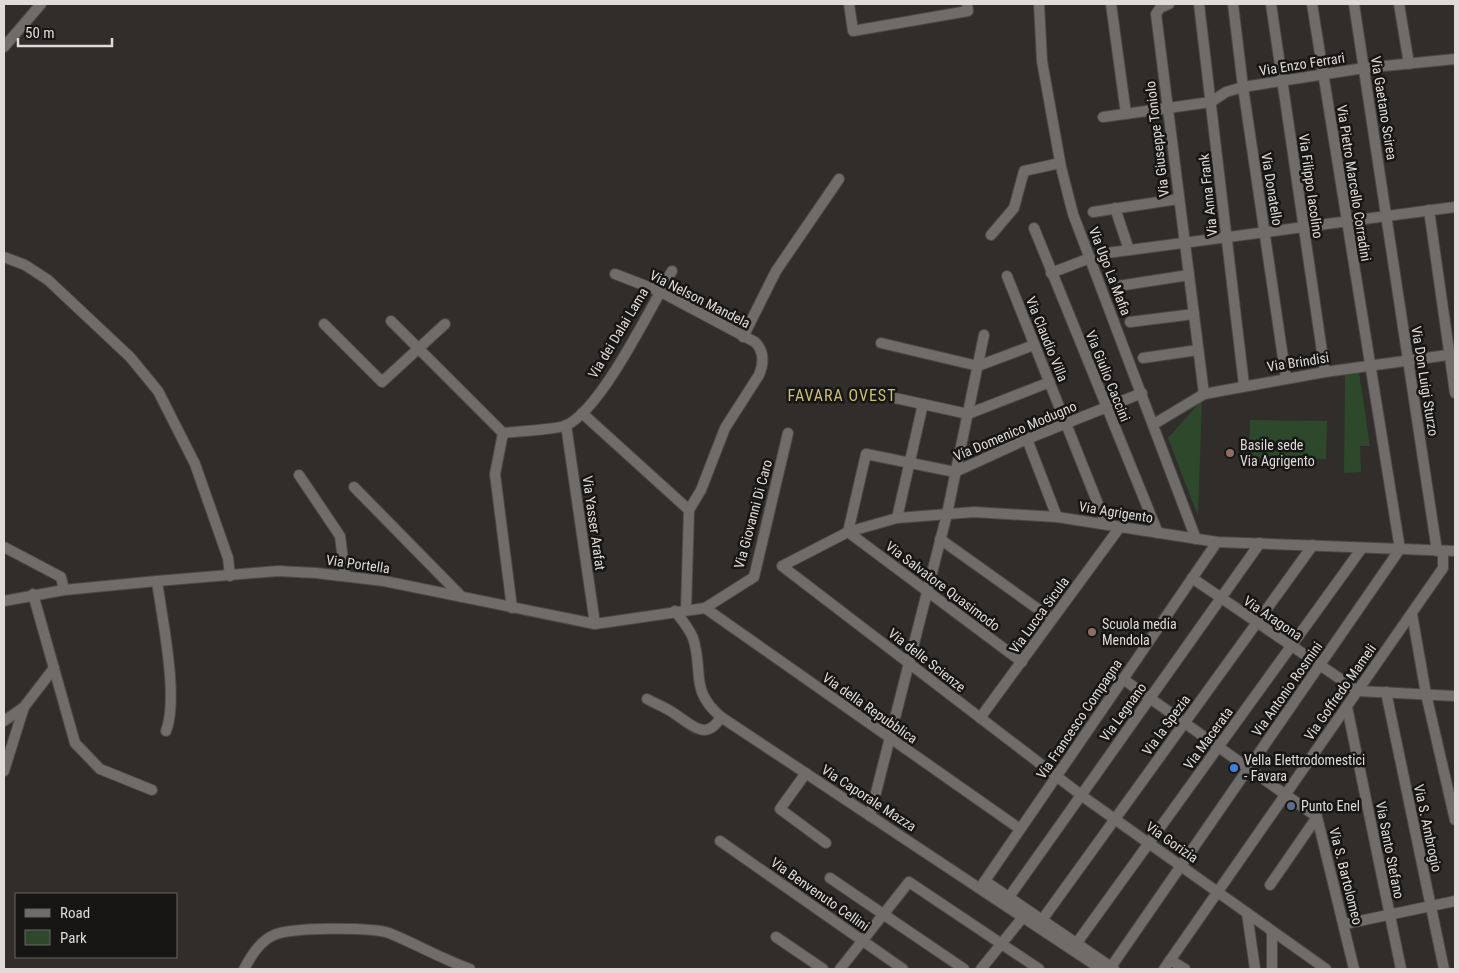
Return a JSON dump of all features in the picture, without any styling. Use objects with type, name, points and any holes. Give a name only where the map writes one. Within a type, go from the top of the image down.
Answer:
[{"type":"street","points":[[4,46],[41,4]]},
{"type":"street","points":[[849,4],[853,31],[968,11],[967,4]]},
{"type":"street","name":"Via Ugo La Mafia","points":[[1039,4],[1042,61],[1060,162],[1072,214],[1154,424],[1196,539]]},
{"type":"street","points":[[1111,4],[1126,114]]},
{"type":"street","name":"Via Giuseppe Toniolo","points":[[1169,4],[1160,8],[1156,14],[1204,394]]},
{"type":"street","name":"Via Anna Frank","points":[[1199,4],[1244,385]]},
{"type":"street","name":"Via Donatello","points":[[1233,4],[1243,87],[1286,378]]},
{"type":"street","name":"Via Filippo Iacolino","points":[[1271,4],[1325,372]]},
{"type":"street","name":"Via Pietro Marcello Corradini","points":[[1312,4],[1400,550]]},
{"type":"street","name":"Via Gaetano Scirea","points":[[1354,4],[1386,216]]},
{"type":"street","points":[[1399,4],[1408,64]]},
{"type":"street","name":"Via Enzo Ferrari","points":[[1103,117],[1211,102],[1226,92],[1282,80],[1364,68],[1455,59]]},
{"type":"street","points":[[991,235],[1014,208],[1024,171],[1060,162]]},
{"type":"street","points":[[743,337],[776,271],[839,179]]},
{"type":"street","points":[[1093,212],[1178,199]]},
{"type":"street","points":[[1106,253],[1455,207]]},
{"type":"street","points":[[1114,208],[1129,250]]},
{"type":"street","points":[[1429,210],[1453,355],[1455,393]]},
{"type":"street","name":"Via Don Luigi Sturzo","points":[[1386,216],[1440,551]]},
{"type":"street","name":"Via Giulio Caccini","points":[[1034,228],[1158,533]]},
{"type":"street","points":[[4,257],[24,265],[48,280],[130,357],[158,391],[195,464],[228,558],[230,576]]},
{"type":"street","points":[[1051,272],[1090,258]]},
{"type":"street","name":"Via dei Dalai Lama","points":[[503,433],[566,425],[582,413],[610,378],[672,271]]},
{"type":"street","name":"Via Nelson Mandela","points":[[615,274],[659,291],[754,342],[760,348],[763,361],[761,370],[725,428],[701,490],[689,510],[681,611]]},
{"type":"street","name":"Via Claudio Villa","points":[[1007,276],[1106,524]]},
{"type":"street","points":[[1118,286],[1189,276]]},
{"type":"street","points":[[1130,322],[1194,314]]},
{"type":"street","points":[[391,320],[503,433],[495,474],[512,608]]},
{"type":"street","points":[[324,324],[382,382],[445,324]]},
{"type":"street","points":[[870,816],[947,514],[984,335]]},
{"type":"street","points":[[880,343],[978,366],[1034,344]]},
{"type":"street","points":[[1142,358],[1198,350]]},
{"type":"street","name":"Via Brindisi","points":[[1154,424],[1204,394],[1286,378],[1453,355]]},
{"type":"street","points":[[895,398],[968,414],[1050,382]]},
{"type":"street","name":"Via Domenico Modugno","points":[[848,532],[866,454],[955,472],[1026,439],[1142,393]]},
{"type":"street","points":[[897,518],[922,404]]},
{"type":"street","points":[[582,413],[689,510]]},
{"type":"street","name":"Via Yasser Arafat","points":[[566,425],[595,624]]},
{"type":"street","name":"Via Giovanni Di Caro","points":[[705,608],[754,577],[788,433]]},
{"type":"street","points":[[1026,439],[1057,517]]},
{"type":"street","points":[[299,475],[340,536],[345,575]]},
{"type":"street","points":[[354,487],[463,598]]},
{"type":"street","name":"Via Agrigento","points":[[782,566],[848,532],[897,518],[974,512],[1057,517],[1217,542],[1455,551]]},
{"type":"street","name":"Via Lucca Sicula","points":[[980,718],[1120,527]]},
{"type":"street","name":"Via Salvatore Quasimodo","points":[[848,532],[1022,662]]},
{"type":"street","points":[[940,539],[1052,619]]},
{"type":"street","name":"Via Francesco Compagna","points":[[982,884],[1217,542]]},
{"type":"street","name":"Via Legnano","points":[[1009,897],[1260,543]]},
{"type":"street","name":"Via la Spezia","points":[[1042,920],[1312,546]]},
{"type":"street","points":[[4,547],[61,577],[64,590]]},
{"type":"street","name":"Via Macerata","points":[[1076,944],[1362,548]]},
{"type":"street","name":"Via Antonio Rosmini","points":[[1108,969],[1400,550]]},
{"type":"street","name":"Via Goffredo Mameli","points":[[1164,969],[1443,568],[1440,551]]},
{"type":"street","name":"Via delle Scienze","points":[[782,566],[1056,776]]},
{"type":"street","name":"Via Portella","points":[[4,601],[33,594],[64,590],[278,571],[345,575],[595,624],[705,608]]},
{"type":"street","name":"Via Aragona","points":[[1192,578],[1220,599],[1358,691]]},
{"type":"street","points":[[156,581],[169,662],[170,719],[166,731]]},
{"type":"street","points":[[33,594],[75,743],[100,769],[152,790]]},
{"type":"street","name":"Via della Repubblica","points":[[705,608],[1020,829]]},
{"type":"street","name":"Via Caporale Mazza","points":[[681,611],[693,639],[701,694],[708,705],[721,718],[870,816],[982,884],[1009,897],[1108,969]]},
{"type":"street","points":[[1412,614],[1426,694],[1455,820]]},
{"type":"street","points":[[4,721],[24,707],[54,668]]},
{"type":"street","name":"Via S. Bartolomeo","points":[[1123,680],[1316,817],[1345,924],[1354,969]]},
{"type":"street","points":[[1358,691],[1455,696]]},
{"type":"street","name":"Via S. Ambrogio","points":[[1386,692],[1444,969]]},
{"type":"street","points":[[647,699],[675,714],[688,725],[695,728],[709,729],[715,727],[721,718]]},
{"type":"street","points":[[4,771],[24,707]]},
{"type":"street","name":"Via Santo Stefano","points":[[1347,707],[1401,969]]},
{"type":"street","points":[[806,773],[780,809],[826,843]]},
{"type":"street","name":"Via Gorizia","points":[[1056,776],[1326,969]]},
{"type":"street","points":[[1270,886],[1316,817]]},
{"type":"street","name":"Via Benvenuto Cellini","points":[[720,841],[904,969]]},
{"type":"street","points":[[830,878],[964,969]]},
{"type":"street","points":[[840,969],[909,882],[1039,969]]},
{"type":"street","name":"Via Caporale Mazza","points":[[982,884],[1088,966],[1108,969]]},
{"type":"street","points":[[1345,924],[1455,901]]},
{"type":"street","points":[[1247,913],[1255,969]]},
{"type":"street","points":[[981,969],[1023,917]]},
{"type":"street","points":[[244,969],[262,942],[279,933],[286,931],[366,930],[388,933],[446,961],[470,969]]},
{"type":"street","points":[[1272,931],[1272,969]]},
{"type":"street","points":[[776,937],[823,969]]},
{"type":"street","points":[[1170,960],[1185,969]]},
{"type":"green space","points":[[1359,372],[1370,446],[1360,446],[1361,472],[1344,473],[1345,374]]},
{"type":"green space","points":[[1202,400],[1198,516],[1168,438]]},
{"type":"green space","points":[[1250,420],[1327,421],[1326,459],[1249,457]]},
{"type":"place","name":"Basile sede Via Agrigento","points":[[1230,453]]},
{"type":"place","name":"Scuola media Mendola","points":[[1092,632]]},
{"type":"place","name":"Vella Elettrodomestici - Favara","points":[[1234,768]]},
{"type":"place","name":"Punto Enel","points":[[1291,806]]},
{"type":"district","name":"FAVARA OVEST","points":[[842,395]]}]
